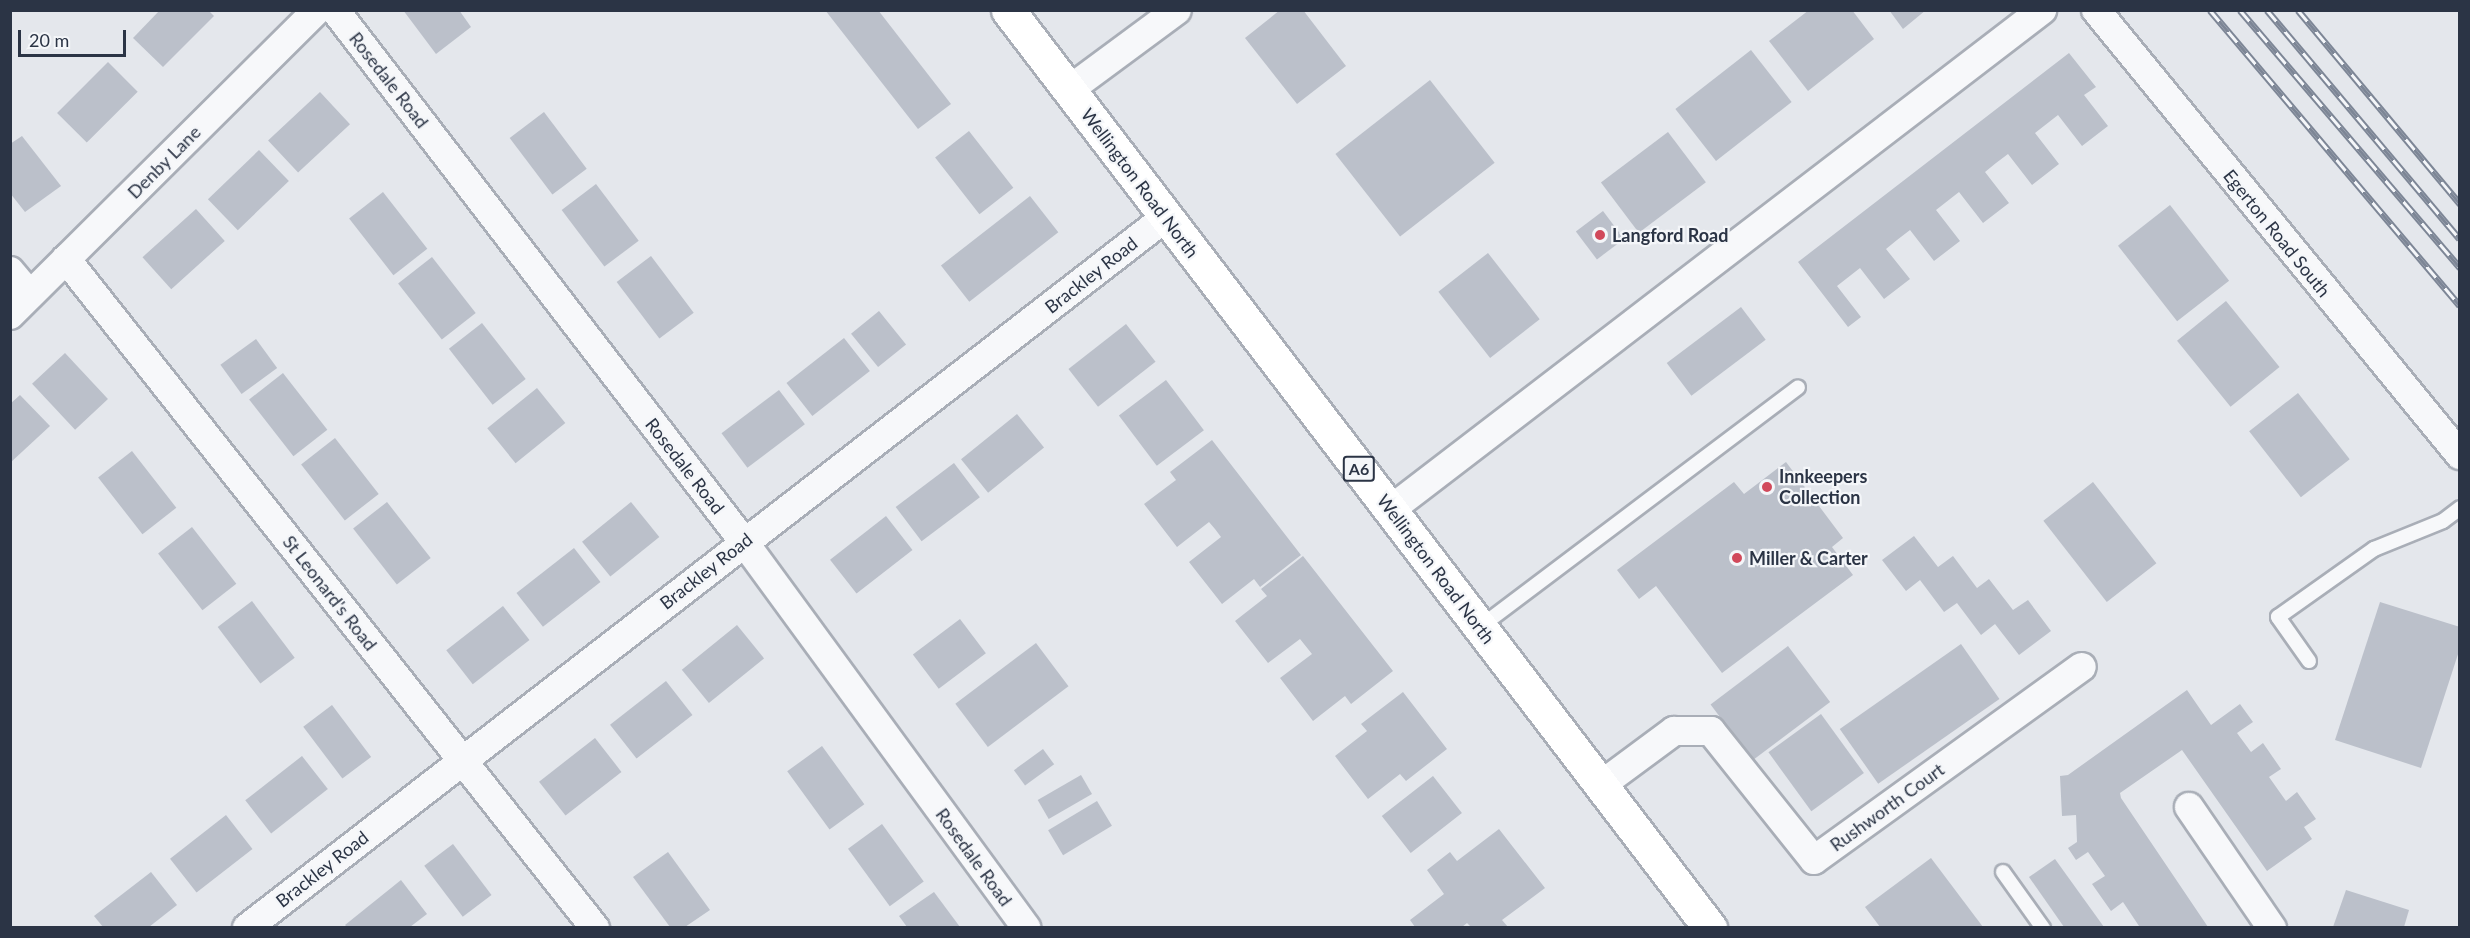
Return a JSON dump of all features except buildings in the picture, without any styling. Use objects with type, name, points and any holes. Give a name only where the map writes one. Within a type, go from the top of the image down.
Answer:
[{"type":"highway","name":"Wellington Road North","points":[[1008,10],[1601,785],[1701,924]]},
{"type":"street","name":"Denby Lane","points":[[20,305],[317,10]]},
{"type":"street","name":"Rosedale Road","points":[[335,10],[744,542],[1026,927]]},
{"type":"street","points":[[1069,90],[1177,10]]},
{"type":"street","points":[[1390,510],[2042,10]]},
{"type":"street","name":"Egerton Road South","points":[[2096,10],[2460,455]]},
{"type":"street","name":"Brackley Road","points":[[247,927],[1166,217]]},
{"type":"street","name":"St Leonard's Road","points":[[66,259],[595,927]]},
{"type":"street","points":[[10,271],[20,305]]},
{"type":"street","name":"Rushworth Court","points":[[1601,785],[1674,731],[1712,730],[1814,860],[2082,667]]},
{"type":"street","points":[[2189,807],[2272,927]]},
{"type":"lane","points":[[1480,627],[1798,387]]},
{"type":"lane","points":[[2309,661],[2278,617],[2373,549],[2443,521],[2460,508]]},
{"type":"lane","points":[[2003,872],[2043,927]]},
{"type":"railway","points":[[2210,10],[2460,306]]},
{"type":"railway","points":[[2240,10],[2460,268]]},
{"type":"railway","points":[[2267,10],[2460,239]]},
{"type":"railway","points":[[2298,10],[2460,204]]},
{"type":"place","name":"Langford Road","points":[[1600,235]]},
{"type":"place","name":"Innkeepers Collection","points":[[1767,487]]},
{"type":"place","name":"Miller & Carter","points":[[1737,558]]}]
